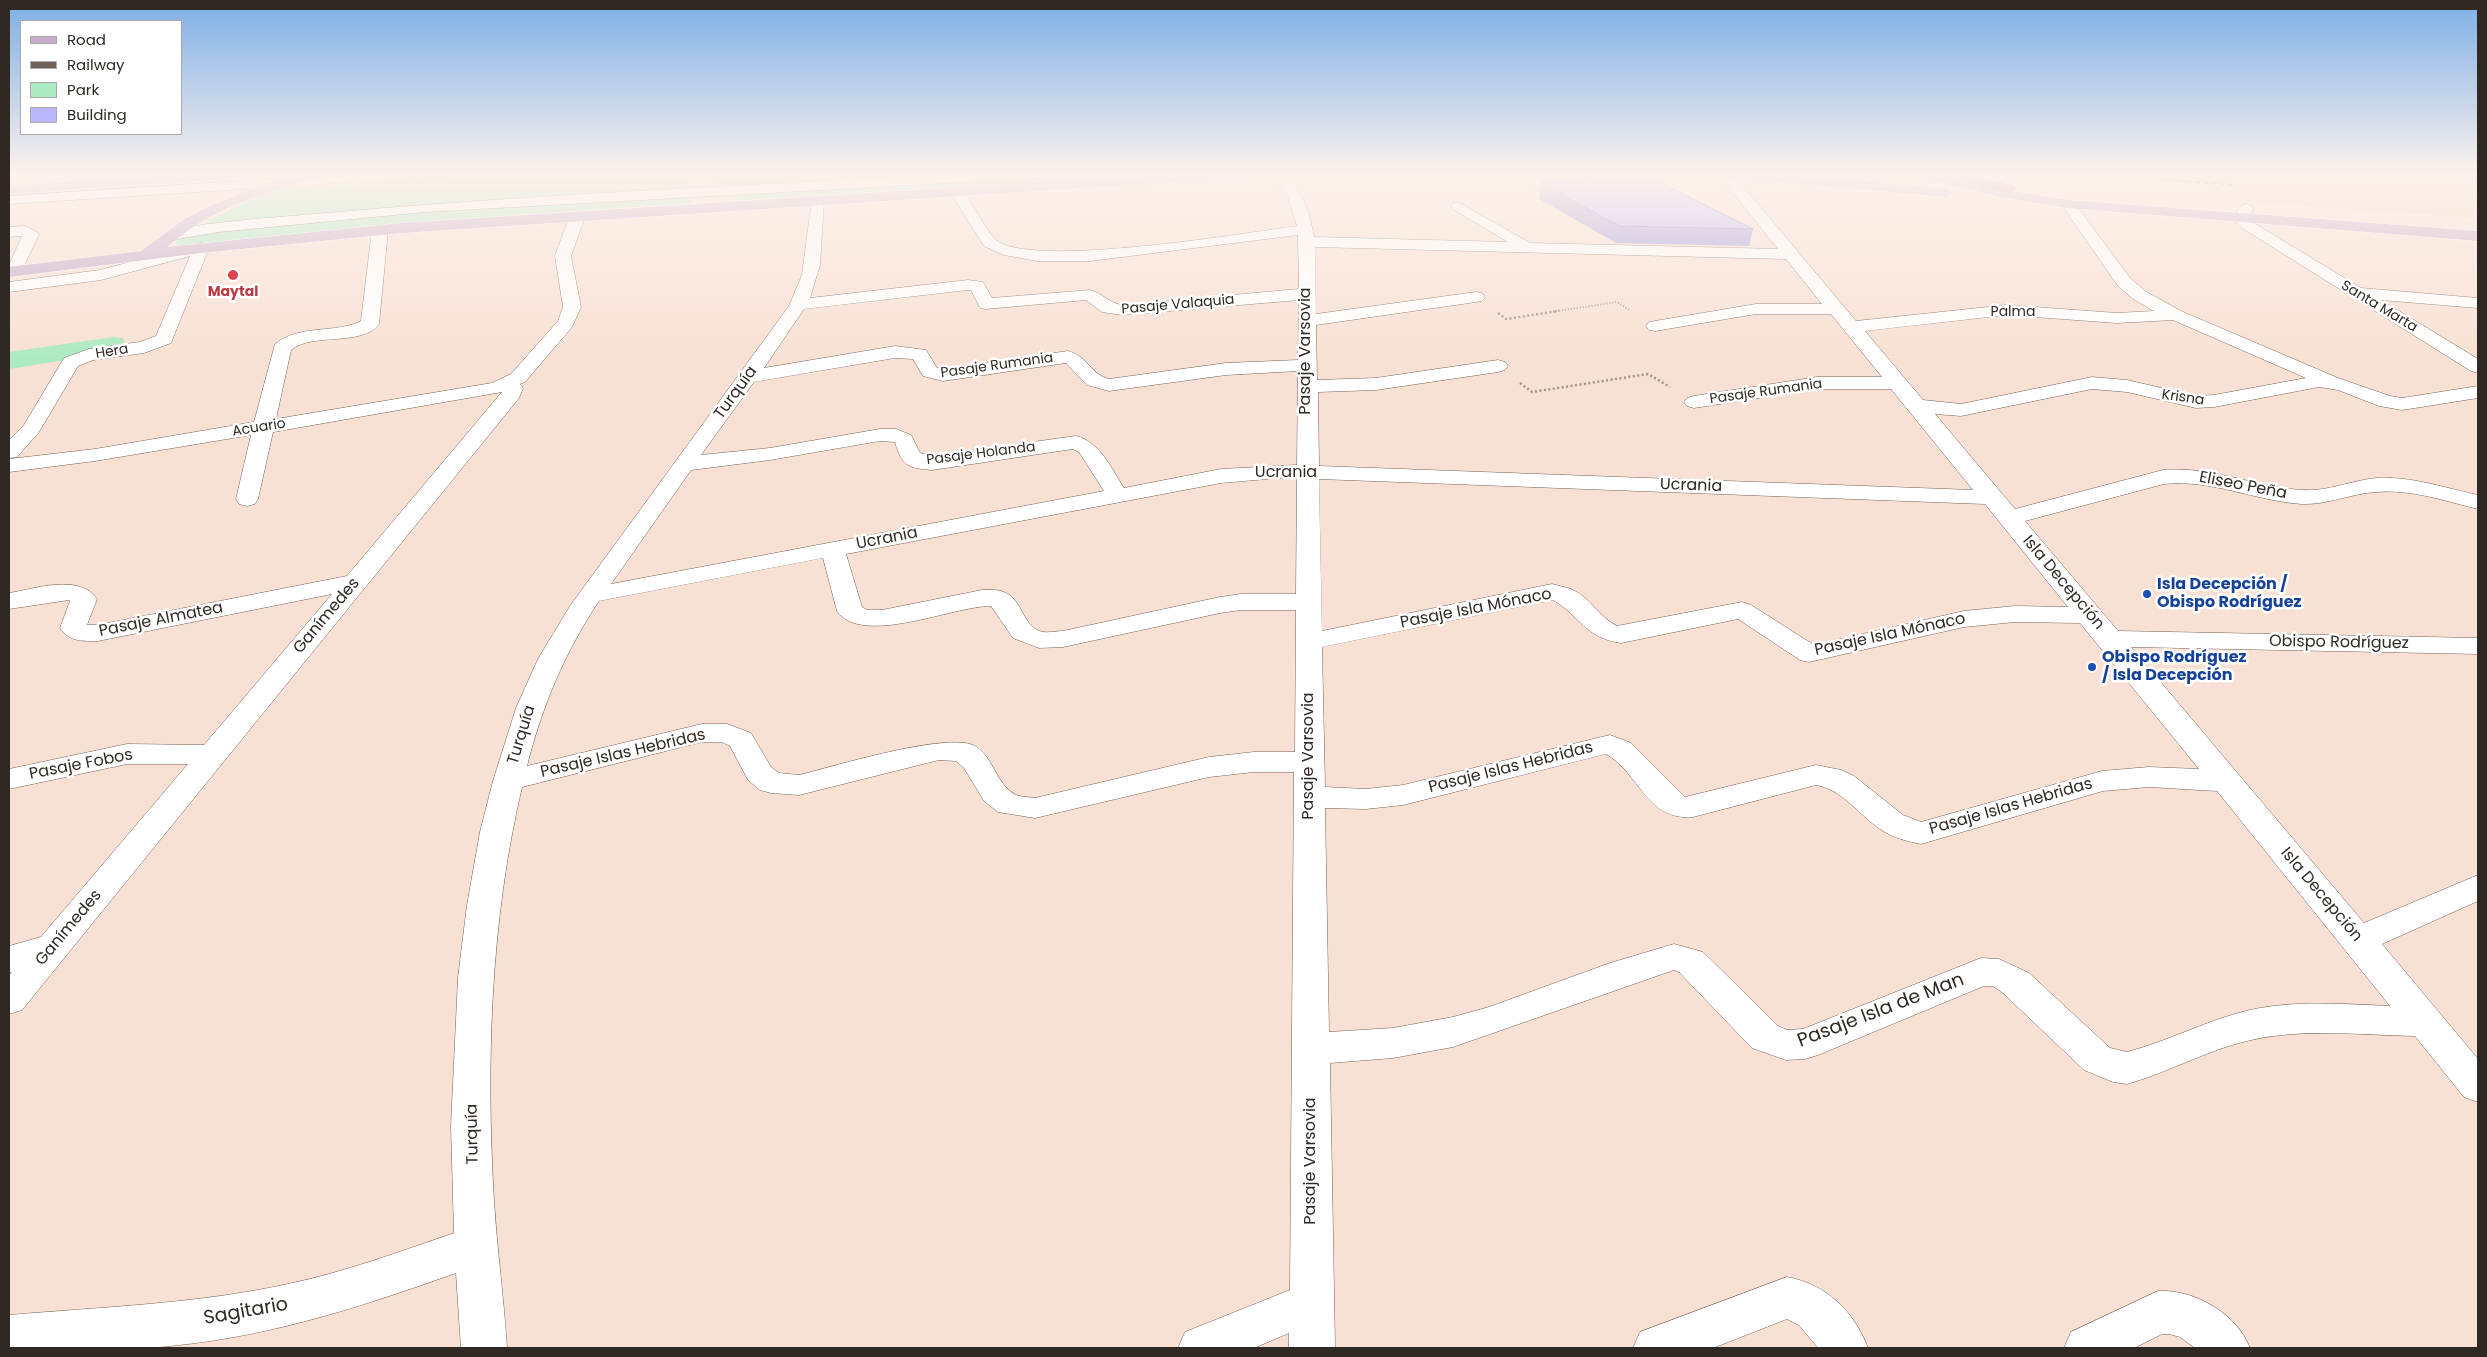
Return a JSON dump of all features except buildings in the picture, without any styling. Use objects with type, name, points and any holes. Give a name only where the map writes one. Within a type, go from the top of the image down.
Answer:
[{"type":"main road","points":[[147,254],[172,235]]},
{"type":"main road","points":[[10,273],[83,268],[147,254],[327,235]]},
{"type":"street","points":[[10,273],[31,235]]},
{"type":"street","points":[[247,499],[284,345],[304,338],[354,331],[370,324],[379,235]]},
{"type":"street","points":[[508,383],[524,373],[558,335],[570,316],[572,299],[563,256],[570,235]]},
{"type":"street","name":"Turquía","points":[[484,1348],[475,1246],[473,1131],[475,979],[479,932],[492,847],[508,781],[531,705],[542,677],[569,627],[590,595],[748,377],[797,305],[806,286],[812,264],[814,235]]},
{"type":"street","points":[[986,235],[990,242],[1019,254],[1055,257],[1090,256],[1303,235]]},
{"type":"street","name":"Pasaje Varsovia","points":[[1306,235],[1312,1348]]},
{"type":"street","points":[[1312,235],[1528,247],[1792,254]]},
{"type":"street","points":[[1508,235],[1528,247]]},
{"type":"street","name":"Isla Decepción","points":[[1768,235],[1792,254],[2478,1086]]},
{"type":"street","points":[[2091,235],[2130,289],[2149,302],[2334,383]]},
{"type":"street","name":"Santa Marta","points":[[2264,235],[2478,367]]},
{"type":"street","points":[[9,287],[110,273],[201,248]]},
{"type":"street","name":"Hera","points":[[9,452],[36,423],[71,362],[89,355],[144,347],[164,339],[201,248]]},
{"type":"street","name":"Pasaje Valaquia","points":[[797,305],[968,285],[977,286],[986,304],[1090,295],[1108,308],[1122,310],[1306,294]]},
{"type":"street","points":[[2356,293],[2478,303]]},
{"type":"street","points":[[1306,320],[1476,297]]},
{"type":"street","points":[[1655,326],[1756,309],[1844,318]]},
{"type":"street","name":"Palma","points":[[1844,318],[1992,310],[2027,310],[2117,318],[2175,315]]},
{"type":"street","name":"Pasaje Rumania","points":[[748,377],[895,352],[919,354],[930,372],[934,375],[1068,357],[1075,359],[1092,381],[1098,384],[1109,385],[1226,369],[1306,364]]},
{"type":"street","points":[[1306,386],[1376,384],[1498,366]]},
{"type":"street","name":"Krisna","points":[[1916,405],[1940,410],[1960,410],[2092,383],[2115,384],[2183,401],[2206,402],[2313,382],[2334,383],[2386,402],[2402,404],[2478,392]]},
{"type":"street","name":"Acuario","points":[[9,465],[95,455],[476,392],[508,383]]},
{"type":"street","name":"Ganímedes","points":[[9,1000],[512,394],[514,388],[508,383]]},
{"type":"street","name":"Pasaje Rumania","points":[[1694,402],[1817,383],[1898,383]]},
{"type":"street","name":"Pasaje Holanda","points":[[684,464],[770,454],[880,435],[896,435],[904,439],[910,457],[919,462],[932,463],[1076,442],[1087,448],[1118,495]]},
{"type":"street","name":"Ucrania","points":[[590,595],[1221,476],[1260,472],[1307,472],[1993,498]]},
{"type":"street","name":"Eliseo Peña","points":[[2009,518],[2163,477],[2187,475],[2218,479],[2302,497],[2317,497],[2367,486],[2392,485],[2478,502]]},
{"type":"street","points":[[832,549],[850,611],[862,618],[882,618],[982,598],[997,598],[1005,605],[1022,632],[1039,640],[1062,639],[1228,604],[1308,602]]},
{"type":"street","name":"Pasaje Almatea","points":[[9,601],[48,594],[74,592],[84,599],[73,628],[80,633],[98,633],[356,582]]},
{"type":"street","name":"Pasaje Isla Mónaco","points":[[1308,642],[1552,592],[1566,596],[1602,631],[1610,635],[1620,635],[1742,610],[1809,654],[1820,654],[1964,619],[1985,616],[2089,615]]},
{"type":"street","name":"Obispo Rodríguez","points":[[2109,639],[2478,646]]},
{"type":"street","name":"Pasaje Islas Hebridas","points":[[508,781],[702,733],[727,733],[741,740],[759,773],[771,783],[790,785],[799,785],[938,751],[964,752],[975,762],[995,794],[1009,806],[1035,808],[1209,767],[1254,762],[1309,762]]},
{"type":"street","name":"Pasaje Islas Hebridas","points":[[1309,797],[1366,799],[1403,795],[1610,744],[1622,750],[1668,800],[1679,808],[1693,807],[1816,775],[1827,774],[1838,779],[1895,826],[1907,832],[1920,833],[2102,781],[2126,777],[2163,776],[2227,782]]},
{"type":"street","name":"Pasaje Fobos","points":[[9,779],[119,755],[213,755]]},
{"type":"street","points":[[2358,940],[2478,887]]},
{"type":"street","points":[[9,959],[52,947]]},
{"type":"street","name":"Pasaje Isla de Man","points":[[1311,1048],[1362,1046],[1424,1038],[1471,1027],[1674,957],[1691,962],[1764,1037],[1786,1046],[1805,1044],[1981,972],[1989,971],[2004,975],[2016,983],[2097,1059],[2113,1066],[2127,1068],[2228,1030],[2252,1024],[2301,1019],[2425,1022]]},
{"type":"street","name":"Sagitario","points":[[9,1337],[146,1336],[312,1299],[475,1246]]},
{"type":"street","points":[[1656,1348],[1788,1298],[1799,1299],[1810,1304],[1845,1348]]},
{"type":"street","points":[[1200,1348],[1312,1302]]},
{"type":"street","points":[[2087,1348],[2158,1313],[2167,1311],[2179,1313],[2196,1320],[2227,1348]]},
{"type":"path","points":[[1476,297],[1506,319],[1617,302],[1655,326]]},
{"type":"path","points":[[1498,366],[1532,392],[1648,374],[1694,402]]},
{"type":"green space","points":[[186,235],[283,235],[176,246],[176,241]]},
{"type":"green space","points":[[113,337],[123,338],[125,345],[92,356],[9,369],[9,352]]},
{"type":"place","name":"Maytal","points":[[233,275]]},
{"type":"place","name":"Isla Decepción / Obispo Rodríguez","points":[[2147,594]]},
{"type":"place","name":"Obispo Rodríguez / Isla Decepción","points":[[2092,667]]}]
